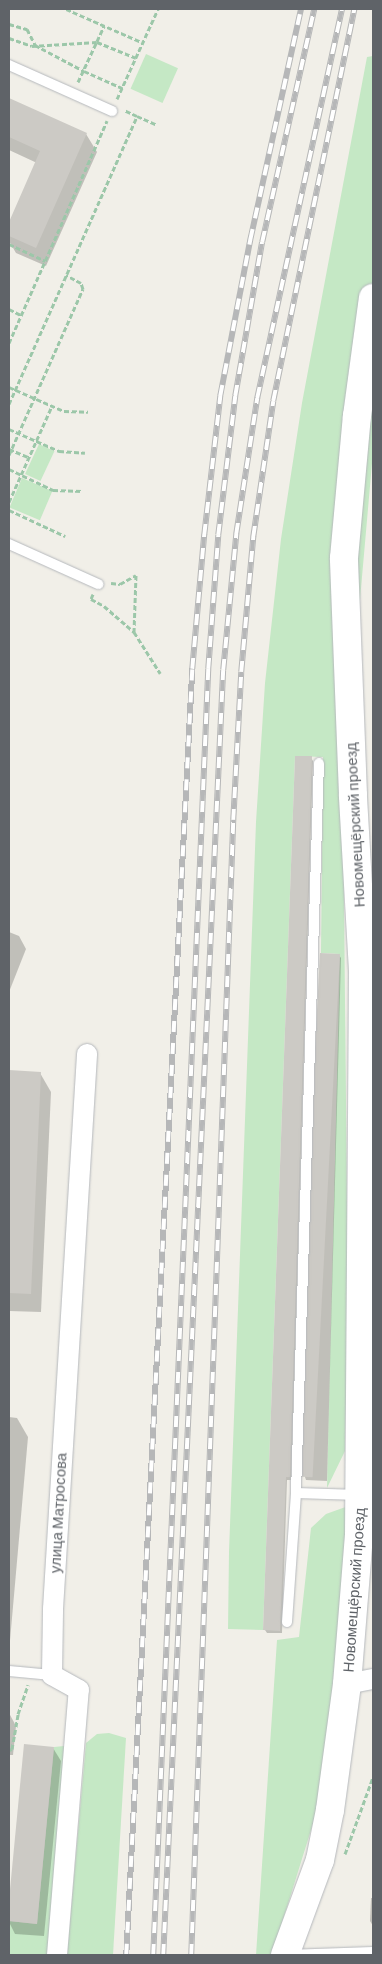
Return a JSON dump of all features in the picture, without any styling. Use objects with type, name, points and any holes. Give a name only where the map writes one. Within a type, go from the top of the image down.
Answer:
[{"type":"street","name":"Новомещёрский проезд","points":[[286,1955],[320,1860],[330,1810],[366,1539],[360,1495],[363,970],[353,795],[344,558],[358,416],[373,298]]},
{"type":"street","name":"улица Матросова","points":[[52,1675],[53,1600],[87,1054]]},
{"type":"street","points":[[52,1675],[79,1690],[57,1955]]},
{"type":"street","points":[[347,1684],[373,1679]]},
{"type":"lane","points":[[9,65],[73,94],[113,109]]},
{"type":"lane","points":[[9,544],[98,584]]},
{"type":"lane","points":[[287,1622],[296,1493],[318,763]]},
{"type":"lane","points":[[296,1493],[360,1495]]},
{"type":"lane","points":[[9,1671],[52,1675]]},
{"type":"lane","points":[[286,1955],[373,1952]]},
{"type":"path","points":[[66,9],[144,43]]},
{"type":"path","points":[[9,343],[158,9]]},
{"type":"path","points":[[9,24],[27,29],[35,45],[84,71],[122,88]]},
{"type":"path","points":[[73,94],[104,26]]},
{"type":"path","points":[[9,38],[26,46],[96,42],[136,58]]},
{"type":"path","points":[[113,109],[137,116],[157,125]]},
{"type":"path","points":[[9,404],[137,116]]},
{"type":"path","points":[[9,244],[45,261]]},
{"type":"path","points":[[9,455],[82,289],[81,283],[66,275]]},
{"type":"path","points":[[9,309],[21,315]]},
{"type":"path","points":[[9,386],[64,411],[88,412]]},
{"type":"path","points":[[9,502],[52,406]]},
{"type":"path","points":[[9,428],[59,451],[85,453]]},
{"type":"path","points":[[10,449],[28,458]]},
{"type":"path","points":[[9,469],[53,490],[82,492]]},
{"type":"path","points":[[9,510],[65,536]]},
{"type":"path","points":[[134,632],[136,575],[120,584],[100,579],[91,599],[104,606],[134,632],[160,674]]},
{"type":"path","points":[[9,1750],[12,1749],[18,1714],[29,1684]]},
{"type":"green space","points":[[146,54],[178,68],[163,103],[131,89]]},
{"type":"green space","points":[[373,56],[373,452],[343,793],[348,1308],[345,1451],[327,1488],[340,954],[321,953],[323,757],[295,756],[263,1630],[228,1629],[229,1552],[256,822],[265,683],[281,539],[302,403],[367,57]]},
{"type":"green space","points":[[39,444],[54,451],[40,481],[25,474]]},
{"type":"green space","points":[[22,478],[52,491],[40,520],[9,507]]},
{"type":"green space","points":[[351,1505],[321,1798],[272,1955],[256,1955],[277,1640],[299,1637],[311,1528],[326,1514]]},
{"type":"green space","points":[[109,1733],[126,1738],[113,1955],[67,1955],[86,1743],[97,1734]]},
{"type":"green space","points":[[74,1745],[56,1955],[9,1955],[9,1921],[37,1924],[54,1747]]},
{"type":"building","points":[[9,98],[87,133],[36,248],[9,236],[9,222],[40,151],[9,137]]},
{"type":"building","points":[[295,756],[312,756],[290,1477],[286,1477],[280,1631],[263,1630]]},
{"type":"building","points":[[320,953],[340,954],[313,1477],[293,1476]]},
{"type":"building","points":[[9,1070],[41,1072],[31,1294],[9,1293]]},
{"type":"building","points":[[24,1744],[54,1747],[37,1924],[9,1921],[9,1900]]},
{"type":"railway","points":[[126,1955],[192,669],[204,535],[220,396],[250,240],[301,9]]},
{"type":"railway","points":[[153,1955],[208,669],[218,535],[235,396],[262,242],[314,9]]},
{"type":"railway","points":[[163,1955],[223,670],[236,534],[257,398],[342,9]]},
{"type":"railway","points":[[191,1955],[233,820],[241,672],[253,537],[273,401],[354,9]]}]
